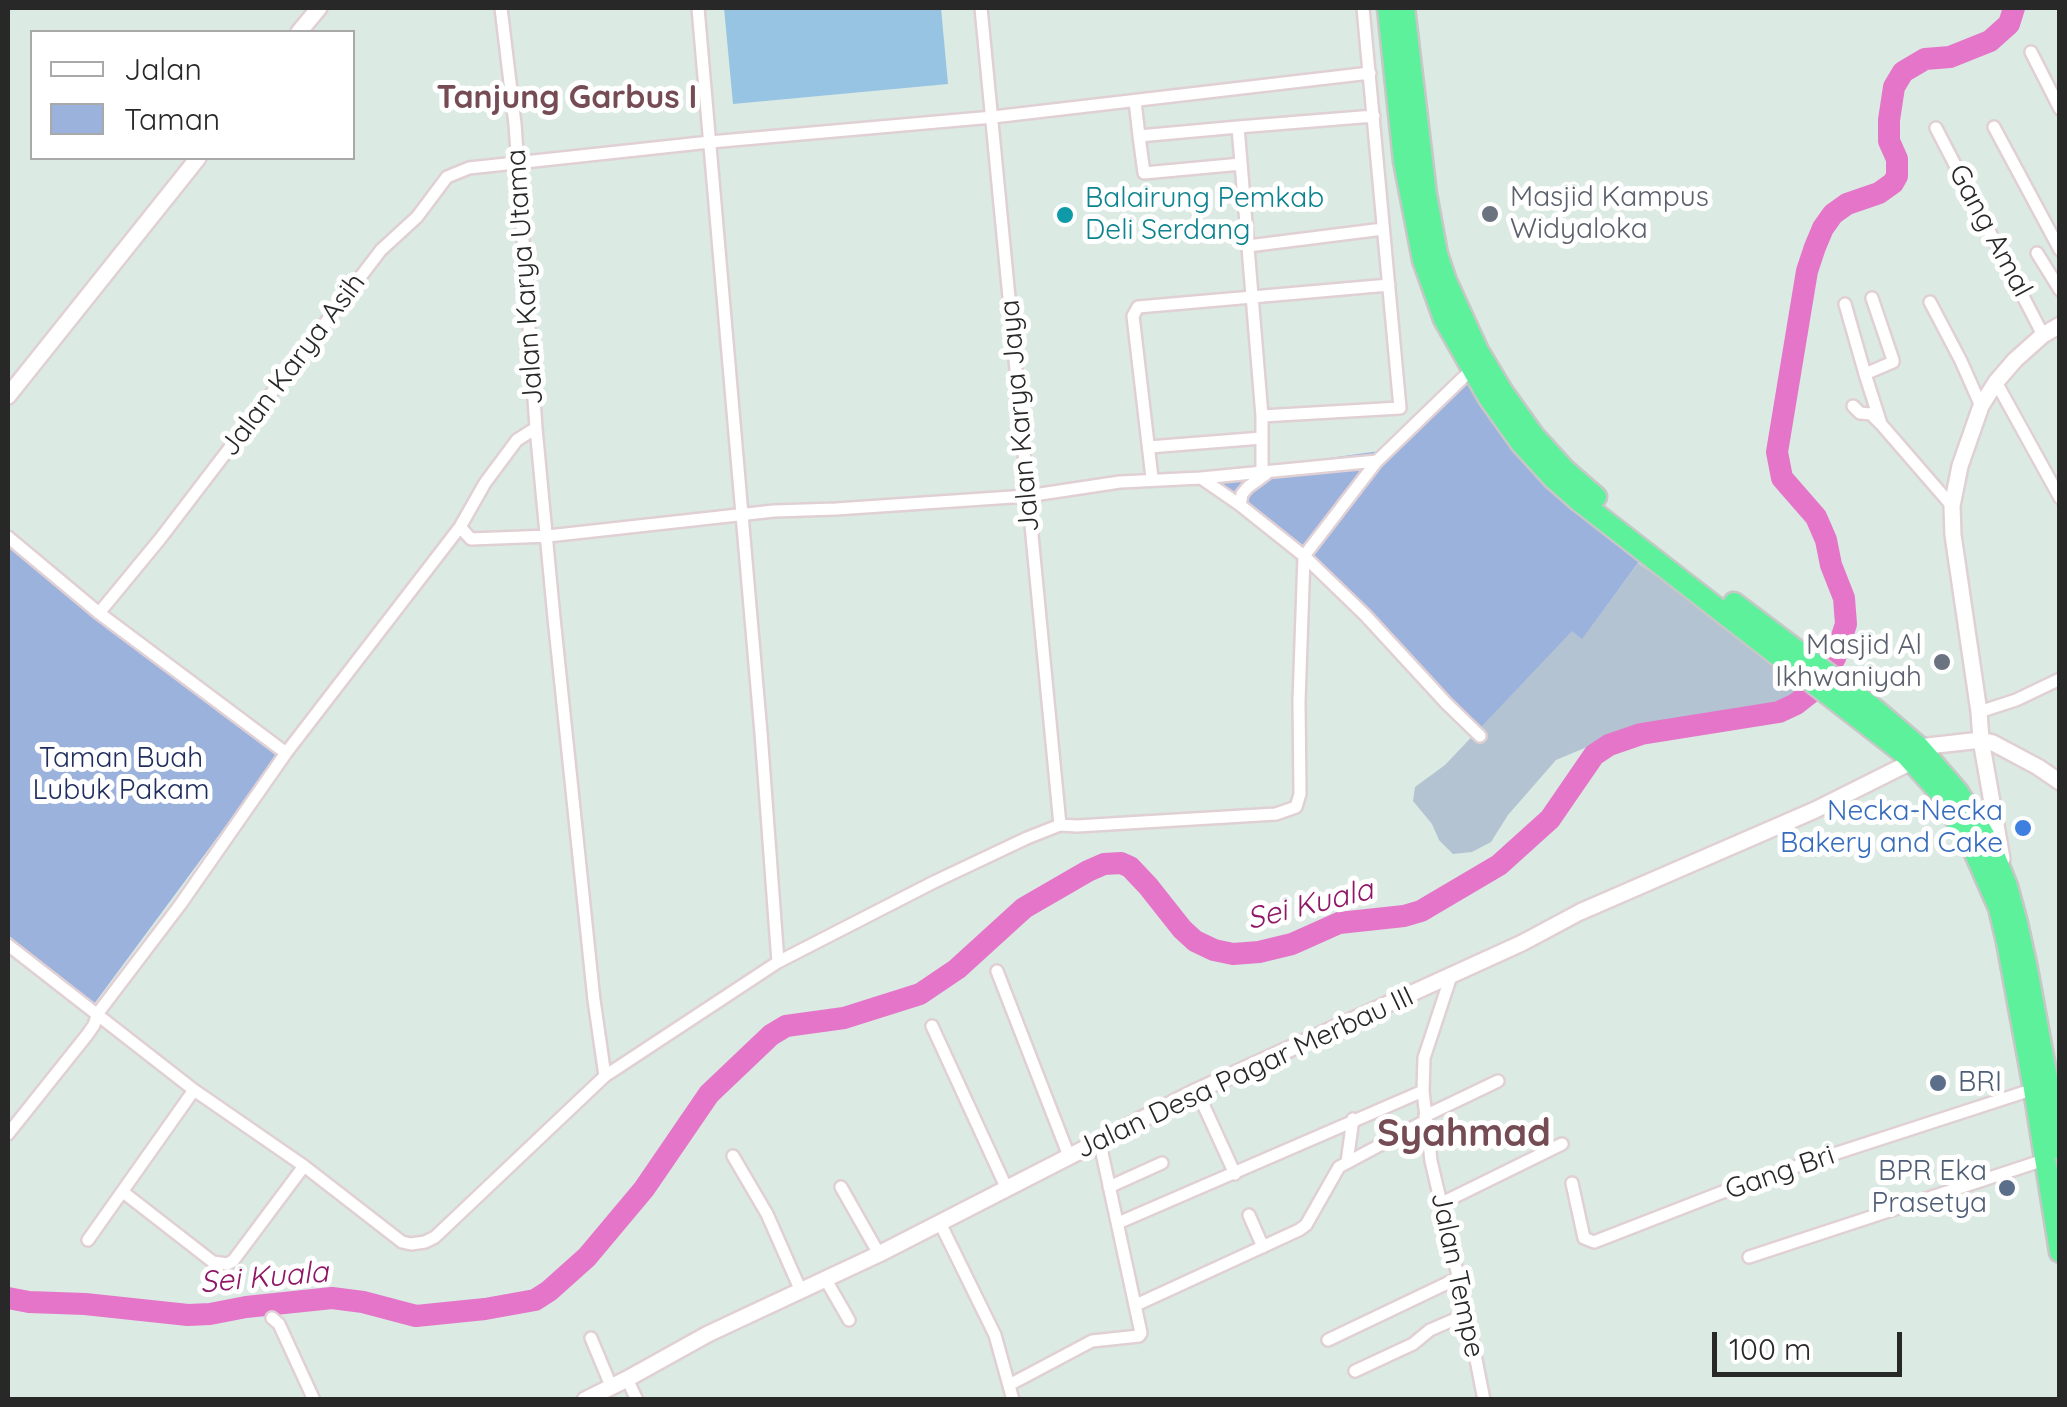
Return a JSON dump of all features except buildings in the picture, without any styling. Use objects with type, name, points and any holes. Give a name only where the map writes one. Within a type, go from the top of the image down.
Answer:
[{"type":"highway","points":[[1388,8],[1404,161],[1416,234],[1432,290],[1471,370],[1521,443],[1578,500],[1796,659],[1916,754],[1958,792],[1990,848],[2007,886],[2027,969],[2052,1155],[2060,1252]]},
{"type":"highway","points":[[1404,8],[1421,158],[1438,254],[1458,311],[1492,376],[1534,436],[1587,490],[1796,659]]},
{"type":"highway","points":[[1916,754],[1974,850],[1994,894],[2034,1089],[2052,1155]]},
{"type":"street","points":[[301,30],[319,8]]},
{"type":"street","name":"Jalan Karya Utama","points":[[501,8],[536,428],[605,1076]]},
{"type":"street","points":[[698,8],[778,962]]},
{"type":"street","name":"Jalan Karya Jaya","points":[[981,8],[1060,825]]},
{"type":"street","points":[[1364,8],[1400,408],[1408,430]]},
{"type":"street","points":[[2030,52],[2060,109]]},
{"type":"street","name":"Jalan Karya Asih","points":[[99,613],[381,250],[417,217],[447,177],[469,168],[993,117],[1370,73]]},
{"type":"street","points":[[1135,101],[1144,173],[1241,164]]},
{"type":"street","points":[[1140,136],[1374,116]]},
{"type":"street","points":[[1238,127],[1262,438],[1268,471]]},
{"type":"street","name":"Gang Amal","points":[[1936,128],[2044,335]]},
{"type":"street","points":[[1994,128],[2060,250]]},
{"type":"street","points":[[8,396],[196,160]]},
{"type":"street","points":[[1248,246],[1384,229]]},
{"type":"street","points":[[2038,254],[2060,290]]},
{"type":"street","points":[[1152,478],[1133,316],[1138,307],[1389,286]]},
{"type":"street","points":[[1865,374],[1893,362],[1872,298]]},
{"type":"street","points":[[1930,302],[1980,406]]},
{"type":"street","points":[[1845,304],[1881,424]]},
{"type":"street","points":[[2007,886],[1981,740],[1952,506],[1960,466],[1980,406],[2015,360],[2060,325]]},
{"type":"street","points":[[8,945],[194,1090],[304,1166],[402,1242],[425,1242],[605,1076],[778,962],[934,882],[1060,825],[1276,814],[1296,807],[1300,794],[1298,701],[1304,556],[1377,461],[1471,370]]},
{"type":"street","points":[[1996,382],[2060,498]]},
{"type":"street","points":[[1852,406],[1860,414],[1871,414],[1881,424],[1952,506]]},
{"type":"street","points":[[1262,416],[1400,408]]},
{"type":"street","points":[[8,1134],[87,1035],[98,1013],[180,905],[286,753],[460,527],[517,440],[536,428]]},
{"type":"street","points":[[1149,448],[1262,438]]},
{"type":"street","points":[[460,527],[471,539],[548,536],[741,514],[1027,496],[1152,478],[1202,478],[1377,461]]},
{"type":"street","points":[[1240,505],[1242,494],[1268,471]]},
{"type":"street","points":[[1202,478],[1304,556],[1480,736]]},
{"type":"street","points":[[8,538],[99,613],[286,753]]},
{"type":"street","points":[[1979,712],[2060,679]]},
{"type":"street","points":[[1916,754],[1981,740],[1999,744],[2060,782]]},
{"type":"street","name":"Jalan Desa Pagar Merbau III","points":[[585,1400],[708,1334],[879,1254],[1197,1091],[1448,978],[1598,904],[1808,814],[1916,754]]},
{"type":"street","points":[[996,972],[1069,1156]]},
{"type":"street","name":"Jalan Tempe","points":[[1448,978],[1424,1058],[1425,1119],[1484,1400]]},
{"type":"street","points":[[932,1026],[1006,1188]]},
{"type":"street","points":[[1136,1305],[1306,1224],[1336,1172],[1347,1162],[1498,1082]]},
{"type":"street","name":"Gang Bri","points":[[1572,1183],[1584,1238],[1594,1242],[1756,1180],[2034,1089]]},
{"type":"street","points":[[88,1240],[194,1090]]},
{"type":"street","points":[[1197,1091],[1235,1174]]},
{"type":"street","points":[[1118,1222],[1423,1091]]},
{"type":"street","points":[[1347,1162],[1356,1118]]},
{"type":"street","points":[[1009,1384],[1092,1341],[1140,1336],[1142,1331],[1099,1139]]},
{"type":"street","points":[[1442,1203],[1562,1144]]},
{"type":"street","points":[[1749,1257],[2052,1155]]},
{"type":"street","points":[[733,1156],[768,1214],[801,1292]]},
{"type":"street","points":[[1109,1187],[1162,1163]]},
{"type":"street","points":[[123,1192],[214,1262],[227,1264],[304,1166]]},
{"type":"street","points":[[841,1187],[879,1254]]},
{"type":"street","points":[[1249,1216],[1262,1247]]},
{"type":"street","points":[[940,1223],[995,1335],[1013,1400]]},
{"type":"street","points":[[1328,1340],[1458,1278]]},
{"type":"street","points":[[826,1280],[849,1320]]},
{"type":"street","points":[[1355,1371],[1467,1314]]},
{"type":"street","points":[[272,1318],[279,1324],[314,1400]]},
{"type":"street","points":[[591,1338],[619,1382],[637,1400]]},
{"type":"green space","points":[[1470,376],[1643,556],[1582,640],[1572,632],[1480,730],[1309,557],[1204,475],[1395,449]]},
{"type":"green space","name":"Taman Buah Lubuk Pakam","points":[[8,540],[279,754],[94,1004],[8,935]]},
{"type":"shaded area","points":[[724,8],[941,8],[948,84],[733,104]]},
{"type":"shaded area","points":[[1638,563],[1792,672],[1802,686],[1781,704],[1660,726],[1556,760],[1508,815],[1491,842],[1472,852],[1453,854],[1413,801],[1415,787],[1445,765],[1572,631],[1582,639]]},
{"type":"waterway","name":"Sei Kuala","points":[[8,1298],[188,1315],[332,1298],[416,1316],[535,1300],[587,1257],[644,1189],[709,1094],[771,1035],[786,1026],[844,1018],[920,994],[957,969],[1024,908],[1088,871],[1104,864],[1130,867],[1195,941],[1233,954],[1259,952],[1292,944],[1339,923],[1421,911],[1499,865],[1550,819],[1594,755],[1609,745],[1641,734],[1779,712],[1796,704],[1810,693],[1835,658],[1846,624],[1844,598],[1826,540],[1816,517],[1782,478],[1777,452],[1807,271],[1823,228],[1833,214],[1847,204],[1879,193],[1897,176],[1889,120],[1894,87],[1903,72],[1925,59],[1950,57],[1990,41],[2009,24],[2014,8]]},
{"type":"place","name":"Masjid Kampus Widyaloka","points":[[1490,214]]},
{"type":"place","name":"Balairung Pemkab Deli Serdang","points":[[1065,215]]},
{"type":"place","name":"Masjid Al Ikhwaniyah","points":[[1942,662]]},
{"type":"place","name":"Necka-Necka Bakery and Cake","points":[[2023,828]]},
{"type":"place","name":"BRI","points":[[1938,1083]]},
{"type":"place","name":"BPR Eka Prasetya","points":[[2007,1188]]},
{"type":"district","name":"Tanjung Garbus I","points":[[567,98]]},
{"type":"district","name":"Syahmad","points":[[1464,1135]]}]
